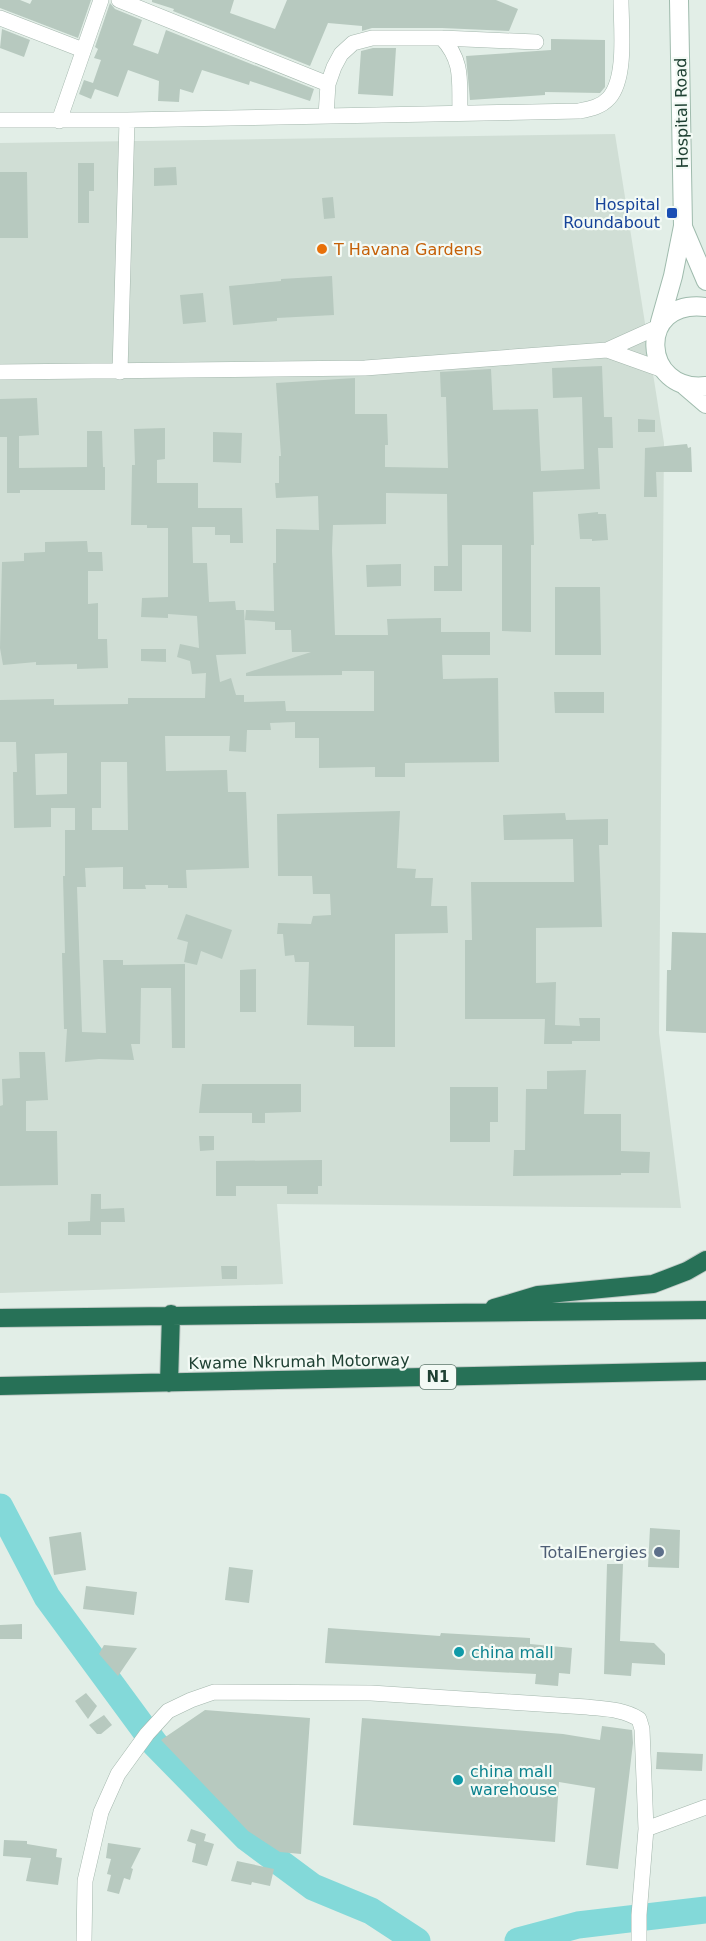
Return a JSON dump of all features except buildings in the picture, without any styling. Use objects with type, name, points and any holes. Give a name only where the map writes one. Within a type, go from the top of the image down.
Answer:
[{"type":"highway","points":[[474,1314],[538,1294],[653,1284],[687,1271],[706,1260]]},
{"type":"highway","points":[[0,1318],[171,1314],[474,1314],[706,1310]]},
{"type":"highway","points":[[169,1383],[171,1314]]},
{"type":"highway","name":"Kwame Nkrumah Motorway","points":[[0,1386],[706,1371]]},
{"type":"main road","name":"Hospital Road","points":[[679,0],[683,226]]},
{"type":"main road","points":[[683,226],[706,281]]},
{"type":"main road","points":[[683,226],[673,276],[659,325],[656,349],[663,370],[676,383],[685,386],[706,386]]},
{"type":"main road","points":[[659,325],[676,311],[685,307],[706,307]]},
{"type":"main road","points":[[685,386],[706,404]]},
{"type":"street","points":[[59,121],[101,0]]},
{"type":"street","points":[[119,0],[328,84]]},
{"type":"street","points":[[0,120],[127,120],[579,111],[594,108],[608,100],[616,88],[620,73],[621,0]]},
{"type":"street","points":[[0,18],[83,50]]},
{"type":"street","points":[[326,116],[328,84],[334,67],[341,54],[353,43],[372,38],[536,42]]},
{"type":"street","points":[[442,38],[453,50],[458,64],[460,112]]},
{"type":"street","points":[[120,372],[127,120]]},
{"type":"street","points":[[0,372],[365,368],[607,350],[659,325]]},
{"type":"street","points":[[607,350],[663,370]]},
{"type":"street","points":[[84,1941],[85,1881],[101,1812],[118,1774],[147,1734],[168,1711],[214,1692],[370,1693],[587,1707],[631,1714],[639,1719],[642,1729],[646,1829],[639,1941]]},
{"type":"street","points":[[646,1829],[706,1807]]},
{"type":"shaded area","points":[[615,134],[664,443],[659,1033],[681,1208],[277,1204],[283,1284],[0,1293],[0,143]]},
{"type":"waterway","points":[[0,1507],[47,1597],[155,1744],[247,1838],[313,1887],[371,1911],[417,1941]]},
{"type":"waterway","points":[[518,1941],[578,1925],[706,1910]]},
{"type":"place","name":"Hospital Roundabout","points":[[672,213]]},
{"type":"place","name":"T Havana Gardens","points":[[322,249]]},
{"type":"place","name":"TotalEnergies","points":[[659,1552]]},
{"type":"place","name":"china mall","points":[[459,1652]]},
{"type":"place","name":"china mall warehouse","points":[[458,1780]]}]
